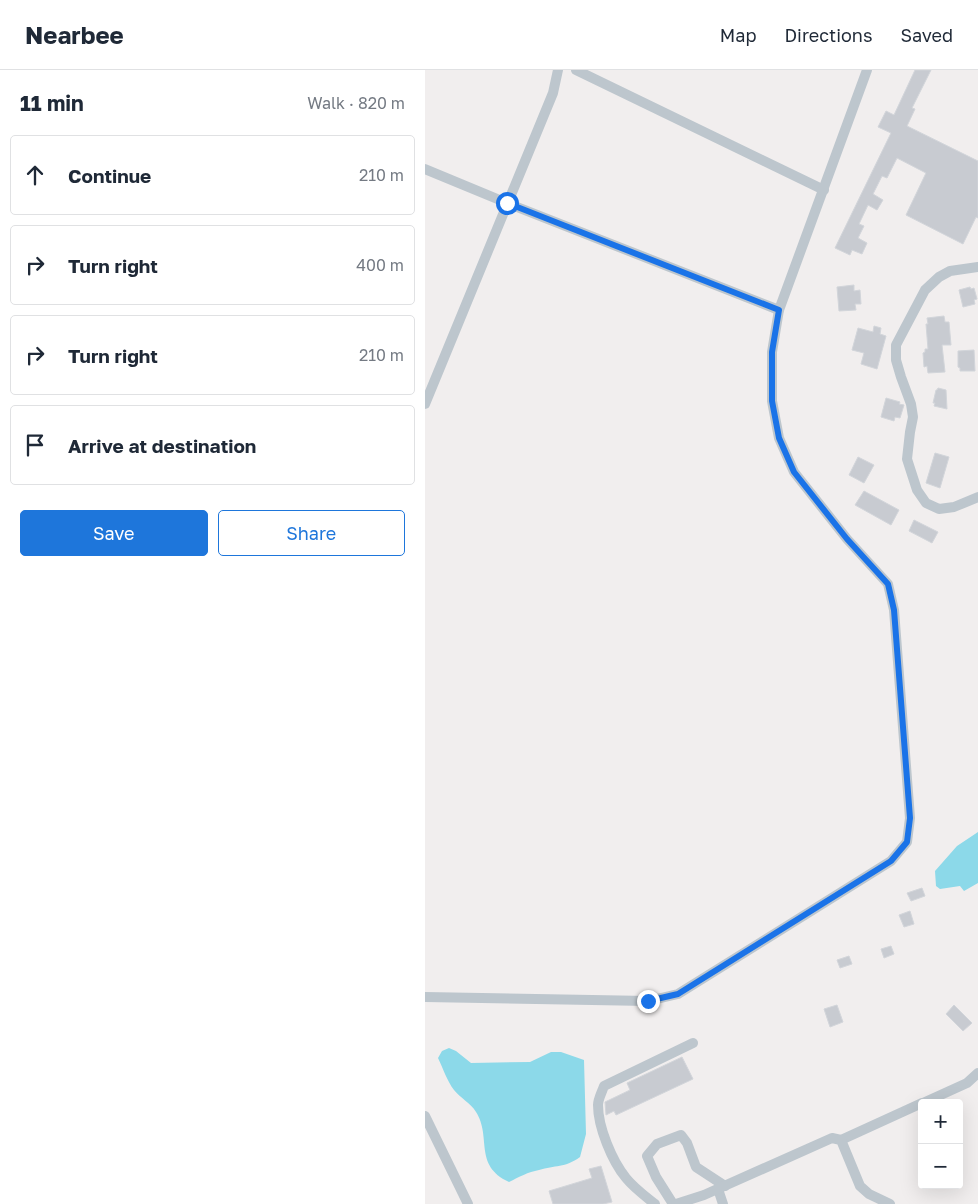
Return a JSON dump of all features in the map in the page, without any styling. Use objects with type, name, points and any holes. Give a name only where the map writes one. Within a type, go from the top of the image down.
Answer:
[{"type":"street","points":[[425,404],[553,93],[558,70]]},
{"type":"street","points":[[576,70],[824,190]]},
{"type":"street","points":[[425,997],[648,1001],[678,994],[891,861],[907,842],[910,818],[894,610],[888,584],[847,539],[794,472],[779,438],[772,401],[772,362],[779,310],[867,70]]},
{"type":"street","points":[[425,169],[779,310]]},
{"type":"street","points":[[978,267],[950,271],[939,277],[925,290],[896,345],[896,360],[911,404],[913,417],[907,459],[917,490],[926,503],[939,509],[954,507],[978,497]]},
{"type":"street","points":[[655,1204],[625,1177],[613,1155],[601,1124],[598,1103],[604,1086],[693,1043]]},
{"type":"street","points":[[931,1099],[967,1083],[978,1073]]},
{"type":"street","points":[[723,1204],[721,1187],[696,1167],[687,1143],[681,1135],[657,1144],[647,1156],[656,1177],[675,1204],[721,1187],[832,1138],[841,1140],[918,1105]]},
{"type":"street","points":[[425,1116],[468,1204]]},
{"type":"street","points":[[841,1140],[860,1186],[869,1194],[890,1204]]},
{"type":"water","points":[[978,832],[978,883],[964,891],[960,886],[940,889],[936,886],[935,871],[957,846]]},
{"type":"water","points":[[449,1048],[471,1063],[530,1062],[551,1052],[561,1052],[584,1060],[586,1134],[580,1157],[565,1165],[531,1172],[509,1182],[498,1175],[487,1159],[481,1121],[471,1106],[454,1090],[438,1058],[442,1051]]},
{"type":"building","points":[[915,70],[931,70],[912,108],[915,109],[907,126],[978,161],[978,218],[976,217],[963,244],[906,215],[926,173],[897,158],[887,178],[882,176],[873,194],[883,200],[877,210],[868,205],[859,224],[864,226],[858,238],[867,243],[862,254],[852,250],[850,255],[835,248],[891,133],[878,127],[886,111],[894,115]]},
{"type":"building","points":[[854,285],[854,291],[860,290],[861,304],[855,304],[856,310],[839,311],[837,287]]},
{"type":"building","points":[[970,287],[971,289],[974,288],[977,299],[974,300],[975,304],[963,307],[959,290]]},
{"type":"building","points":[[944,316],[945,322],[949,322],[951,345],[942,345],[945,372],[928,373],[927,366],[924,367],[923,353],[925,349],[928,349],[927,318]]},
{"type":"building","points":[[874,326],[881,328],[880,334],[886,336],[877,369],[861,364],[864,353],[852,350],[858,328],[873,332]]},
{"type":"building","points":[[974,350],[975,371],[960,371],[958,367],[958,351]]},
{"type":"building","points":[[938,388],[946,390],[947,409],[934,406],[935,403],[933,403]]},
{"type":"building","points":[[886,398],[904,405],[900,418],[895,417],[894,421],[881,417]]},
{"type":"building","points":[[935,453],[949,457],[940,488],[926,483]]},
{"type":"building","points":[[858,457],[874,465],[864,483],[849,475]]},
{"type":"building","points":[[864,491],[899,510],[891,525],[855,505]]},
{"type":"building","points":[[914,520],[938,532],[932,543],[909,531]]},
{"type":"building","points":[[922,888],[925,896],[911,901],[907,893]]},
{"type":"building","points":[[910,911],[914,924],[904,927],[899,915]]},
{"type":"building","points":[[891,946],[894,954],[884,958],[881,949]]},
{"type":"building","points":[[849,956],[852,964],[840,968],[837,960]]},
{"type":"building","points":[[837,1005],[843,1022],[830,1027],[824,1009]]},
{"type":"building","points":[[954,1005],[972,1023],[963,1031],[946,1014]]},
{"type":"building","points":[[682,1057],[693,1079],[616,1115],[614,1111],[606,1115],[605,1102],[630,1090],[627,1083]]},
{"type":"building","points":[[601,1166],[612,1202],[603,1204],[553,1204],[549,1191],[592,1178],[589,1169]]},
{"type":"route","points":[[507,203],[779,310],[772,352],[772,401],[777,419],[779,438],[794,472],[847,539],[888,584],[894,610],[910,818],[907,842],[891,861],[678,994],[648,1001]]}]
